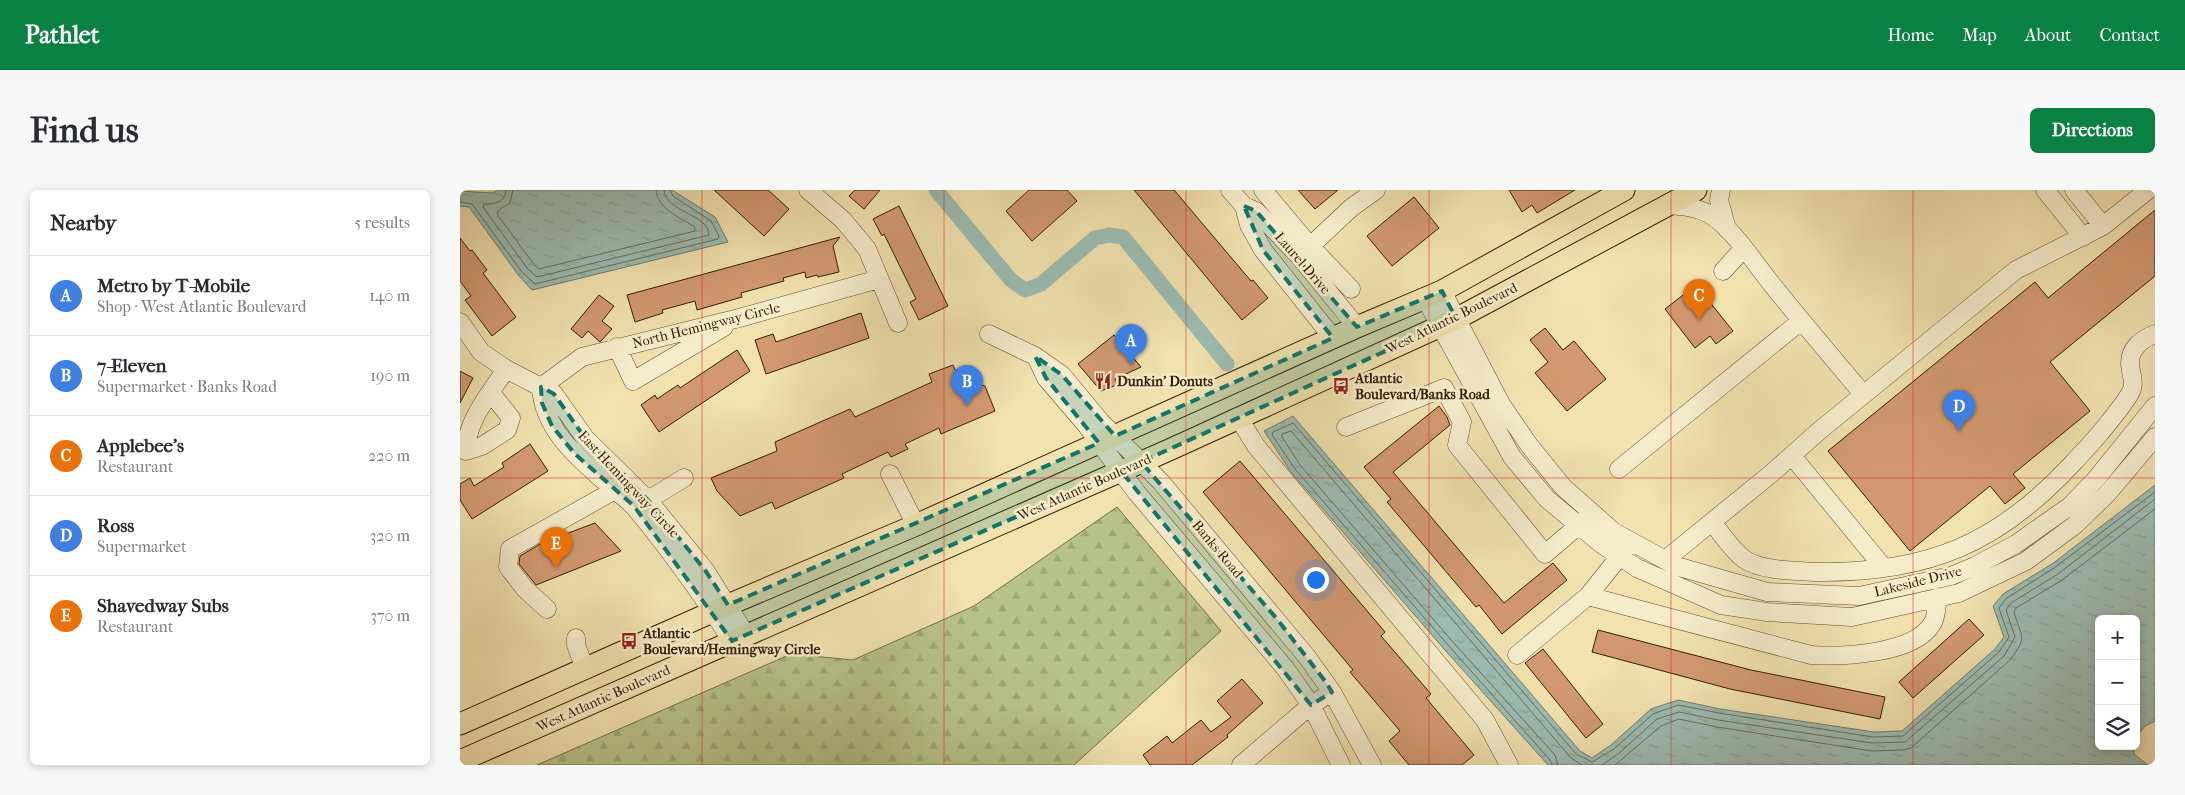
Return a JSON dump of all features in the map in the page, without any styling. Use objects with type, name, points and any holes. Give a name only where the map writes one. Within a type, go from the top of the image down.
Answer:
[{"type":"main road","name":"West Atlantic Boulevard","points":[[460,724],[916,525],[1434,294],[1624,190]]},
{"type":"main road","name":"West Atlantic Boulevard","points":[[460,761],[1121,471],[1448,322],[1696,190]]},
{"type":"street","points":[[808,190],[843,220],[867,250],[898,323]]},
{"type":"street","name":"Laurel Drive","points":[[1230,190],[1244,206],[1249,225],[1264,250],[1333,338]]},
{"type":"street","points":[[1263,190],[1305,251],[1351,290]]},
{"type":"street","points":[[1305,251],[1351,208],[1376,190]]},
{"type":"street","points":[[1721,190],[1719,200],[1727,229]]},
{"type":"street","points":[[2046,190],[2083,237]]},
{"type":"street","points":[[2074,190],[2103,226]]},
{"type":"street","points":[[1665,560],[2016,270],[2103,226],[2148,190]]},
{"type":"street","points":[[1668,205],[1691,207],[1710,214],[1727,229],[1801,321],[1864,394]]},
{"type":"street","name":"Laurel Drive","points":[[1244,206],[1256,210],[1305,251],[1357,327]]},
{"type":"street","points":[[1723,271],[1743,249]]},
{"type":"street","name":"North Hemingway Circle","points":[[541,387],[582,357],[739,318],[878,279]]},
{"type":"street","points":[[1434,294],[1448,322]]},
{"type":"street","points":[[617,347],[633,381],[739,318]]},
{"type":"street","points":[[1620,469],[1801,321]]},
{"type":"street","name":"East Hemingway Circle","points":[[460,322],[481,352],[506,370],[554,394],[585,438],[641,503],[666,546],[720,609],[739,638]]},
{"type":"street","name":"Lakeside Drive","points":[[1448,322],[1529,445],[1564,487],[1614,532],[1676,566],[1768,592],[1859,596],[1951,576],[1975,566],[2016,544],[2070,506],[2096,479],[2155,406]]},
{"type":"street","name":"Lakeside Drive","points":[[1448,322],[1512,457],[1547,499],[1637,568],[1721,605],[1767,612],[1852,617],[1959,593],[2026,561],[2075,525],[2108,492],[2155,437]]},
{"type":"street","name":"Banks Road","points":[[989,334],[1035,356],[1046,378],[1107,439],[1141,462],[1167,489],[1277,619],[1332,692],[1372,765]]},
{"type":"street","points":[[1712,522],[1745,560],[1760,566],[1803,572],[1853,572],[1884,568],[1943,555],[1977,541],[2046,492],[2100,434],[2132,390],[2133,379],[2130,363],[2132,351],[2143,339],[2155,334]]},
{"type":"street","points":[[490,393],[506,370]]},
{"type":"street","name":"East Hemingway Circle","points":[[541,387],[542,403],[552,426],[575,454],[615,490],[641,503]]},
{"type":"street","points":[[1346,427],[1444,388],[1462,422],[1457,446],[1545,554],[1580,526],[1592,512]]},
{"type":"street","points":[[1238,417],[1256,446],[1485,720],[1509,765]]},
{"type":"street","name":"Banks Road","points":[[1107,439],[1121,471],[1285,668],[1311,705],[1342,765]]},
{"type":"street","points":[[1792,456],[1884,568]]},
{"type":"street","points":[[890,474],[916,525]]},
{"type":"street","points":[[641,503],[684,478]]},
{"type":"street","points":[[547,608],[526,589],[508,567],[510,549],[615,490]]},
{"type":"street","points":[[1517,655],[1588,596],[1631,541]]},
{"type":"street","points":[[1588,596],[1811,655],[1830,656],[1895,648],[1914,640],[1927,631],[1934,622],[1938,597]]},
{"type":"street","points":[[576,638],[576,645],[585,669]]},
{"type":"street","points":[[1241,765],[1311,705],[1332,692]]},
{"type":"highlighted area","points":[[1244,206],[1256,211],[1357,327],[1442,291],[1456,319],[1141,462],[1277,619],[1332,692],[1311,705],[1121,471],[732,641],[634,506],[575,454],[552,426],[542,403],[541,387],[554,394],[585,438],[648,500],[705,570],[728,605],[1099,443],[1046,378],[1035,356],[1062,375],[1115,436],[1333,338],[1263,250]]},
{"type":"green space","points":[[1117,507],[1221,631],[1074,765],[537,765],[791,654],[853,660],[974,606]]},
{"type":"water","points":[[499,190],[672,190],[715,217],[728,242],[532,290],[519,276],[469,207],[460,206],[460,191],[492,193]]},
{"type":"water","points":[[1293,416],[1580,751],[1592,758],[1611,745],[1651,709],[1678,700],[1720,709],[1874,732],[1902,731],[1995,649],[2004,637],[1993,606],[2003,594],[2052,564],[2155,485],[2155,721],[2145,726],[2140,732],[2140,615],[2095,615],[2095,750],[2134,750],[2134,754],[2148,765],[1548,765],[1444,649],[1291,472],[1264,431]]},
{"type":"building","points":[[714,190],[768,190],[789,209],[764,236]]},
{"type":"building","points":[[855,190],[880,190],[864,209],[849,196]]},
{"type":"building","points":[[1029,190],[1067,190],[1077,201],[1032,241],[1006,211]]},
{"type":"building","points":[[1134,190],[1174,190],[1251,281],[1253,280],[1268,298],[1242,320]]},
{"type":"building","points":[[1298,190],[1338,190],[1315,209]]},
{"type":"building","points":[[1509,190],[1575,190],[1537,213],[1532,205],[1522,212]]},
{"type":"building","points":[[1414,197],[1439,228],[1392,266],[1367,236]]},
{"type":"building","points":[[899,206],[948,306],[919,320],[910,302],[916,299],[884,234],[882,236],[873,219]]},
{"type":"building","points":[[2155,210],[2155,276],[2050,362],[2090,411],[2013,474],[2025,488],[2005,504],[1990,486],[1910,551],[1828,451],[2035,282],[2048,298]]},
{"type":"building","points":[[840,237],[833,246],[839,272],[806,278],[805,272],[783,278],[784,281],[741,293],[742,297],[697,310],[695,301],[662,310],[663,313],[635,322],[627,295]]},
{"type":"building","points":[[460,238],[487,270],[483,273],[516,317],[492,336],[465,300],[471,296],[460,281]]},
{"type":"building","points":[[1696,285],[1733,331],[1716,344],[1710,336],[1695,348],[1665,309]]},
{"type":"building","points":[[599,295],[614,306],[602,321],[612,329],[600,342],[588,331],[582,338],[571,329]]},
{"type":"building","points":[[861,313],[869,338],[766,374],[755,340],[773,334],[776,342]]},
{"type":"building","points":[[1545,328],[1563,350],[1574,341],[1606,379],[1567,411],[1535,373],[1548,362],[1530,340]]},
{"type":"building","points":[[1114,335],[1141,367],[1115,379],[1119,384],[1101,391],[1078,364]]},
{"type":"building","points":[[737,350],[750,371],[659,432],[641,405],[655,395],[657,399],[678,385],[680,388]]},
{"type":"building","points":[[953,365],[958,376],[985,386],[995,411],[941,434],[939,428],[905,444],[908,449],[891,457],[888,452],[842,474],[844,478],[775,509],[772,502],[740,516],[717,491],[711,478],[777,451],[775,442],[850,409],[855,417],[932,382],[929,374]]},
{"type":"building","points":[[460,371],[473,378],[460,403]]},
{"type":"building","points":[[1439,406],[1450,425],[1393,472],[1504,603],[1553,563],[1567,580],[1502,634],[1479,605],[1476,607],[1387,502],[1391,499],[1364,467]]},
{"type":"building","points":[[530,444],[548,471],[472,519],[460,500],[460,484],[470,478],[474,486],[504,467],[502,463]]},
{"type":"building","points":[[1240,461],[1385,632],[1381,636],[1431,694],[1426,698],[1474,755],[1462,765],[1409,765],[1389,741],[1400,731],[1350,672],[1353,670],[1203,492]]},
{"type":"building","points":[[595,523],[621,551],[536,585],[519,564],[520,556],[542,543]]},
{"type":"building","points":[[1969,619],[1984,635],[1913,698],[1899,682]]},
{"type":"building","points":[[1598,630],[1751,670],[1885,697],[1880,719],[1730,689],[1592,652]]},
{"type":"building","points":[[1543,649],[1603,724],[1586,738],[1525,663]]},
{"type":"building","points":[[1242,679],[1263,703],[1227,735],[1228,737],[1192,765],[1150,765],[1143,755],[1167,736],[1172,743],[1201,720],[1211,732],[1231,717],[1217,701]]},
{"type":"waterway","points":[[936,190],[1011,280],[1025,290],[1041,284],[1095,238],[1109,235],[1123,237],[1227,364]]},
{"type":"place","name":"Applebee's","points":[[1699,320]]},
{"type":"place","name":"Metro by T-Mobile","points":[[1131,365]]},
{"type":"place","name":"Dunkin' Donuts","points":[[1103,381]]},
{"type":"place","name":"Atlantic Boulevard/Banks Road","points":[[1341,386]]},
{"type":"place","name":"7-Eleven","points":[[967,406]]},
{"type":"place","name":"Ross","points":[[1959,431]]},
{"type":"place","name":"Shavedway Subs","points":[[556,568]]},
{"type":"place","name":"Atlantic Boulevard/Hemingway Circle","points":[[629,641]]}]
